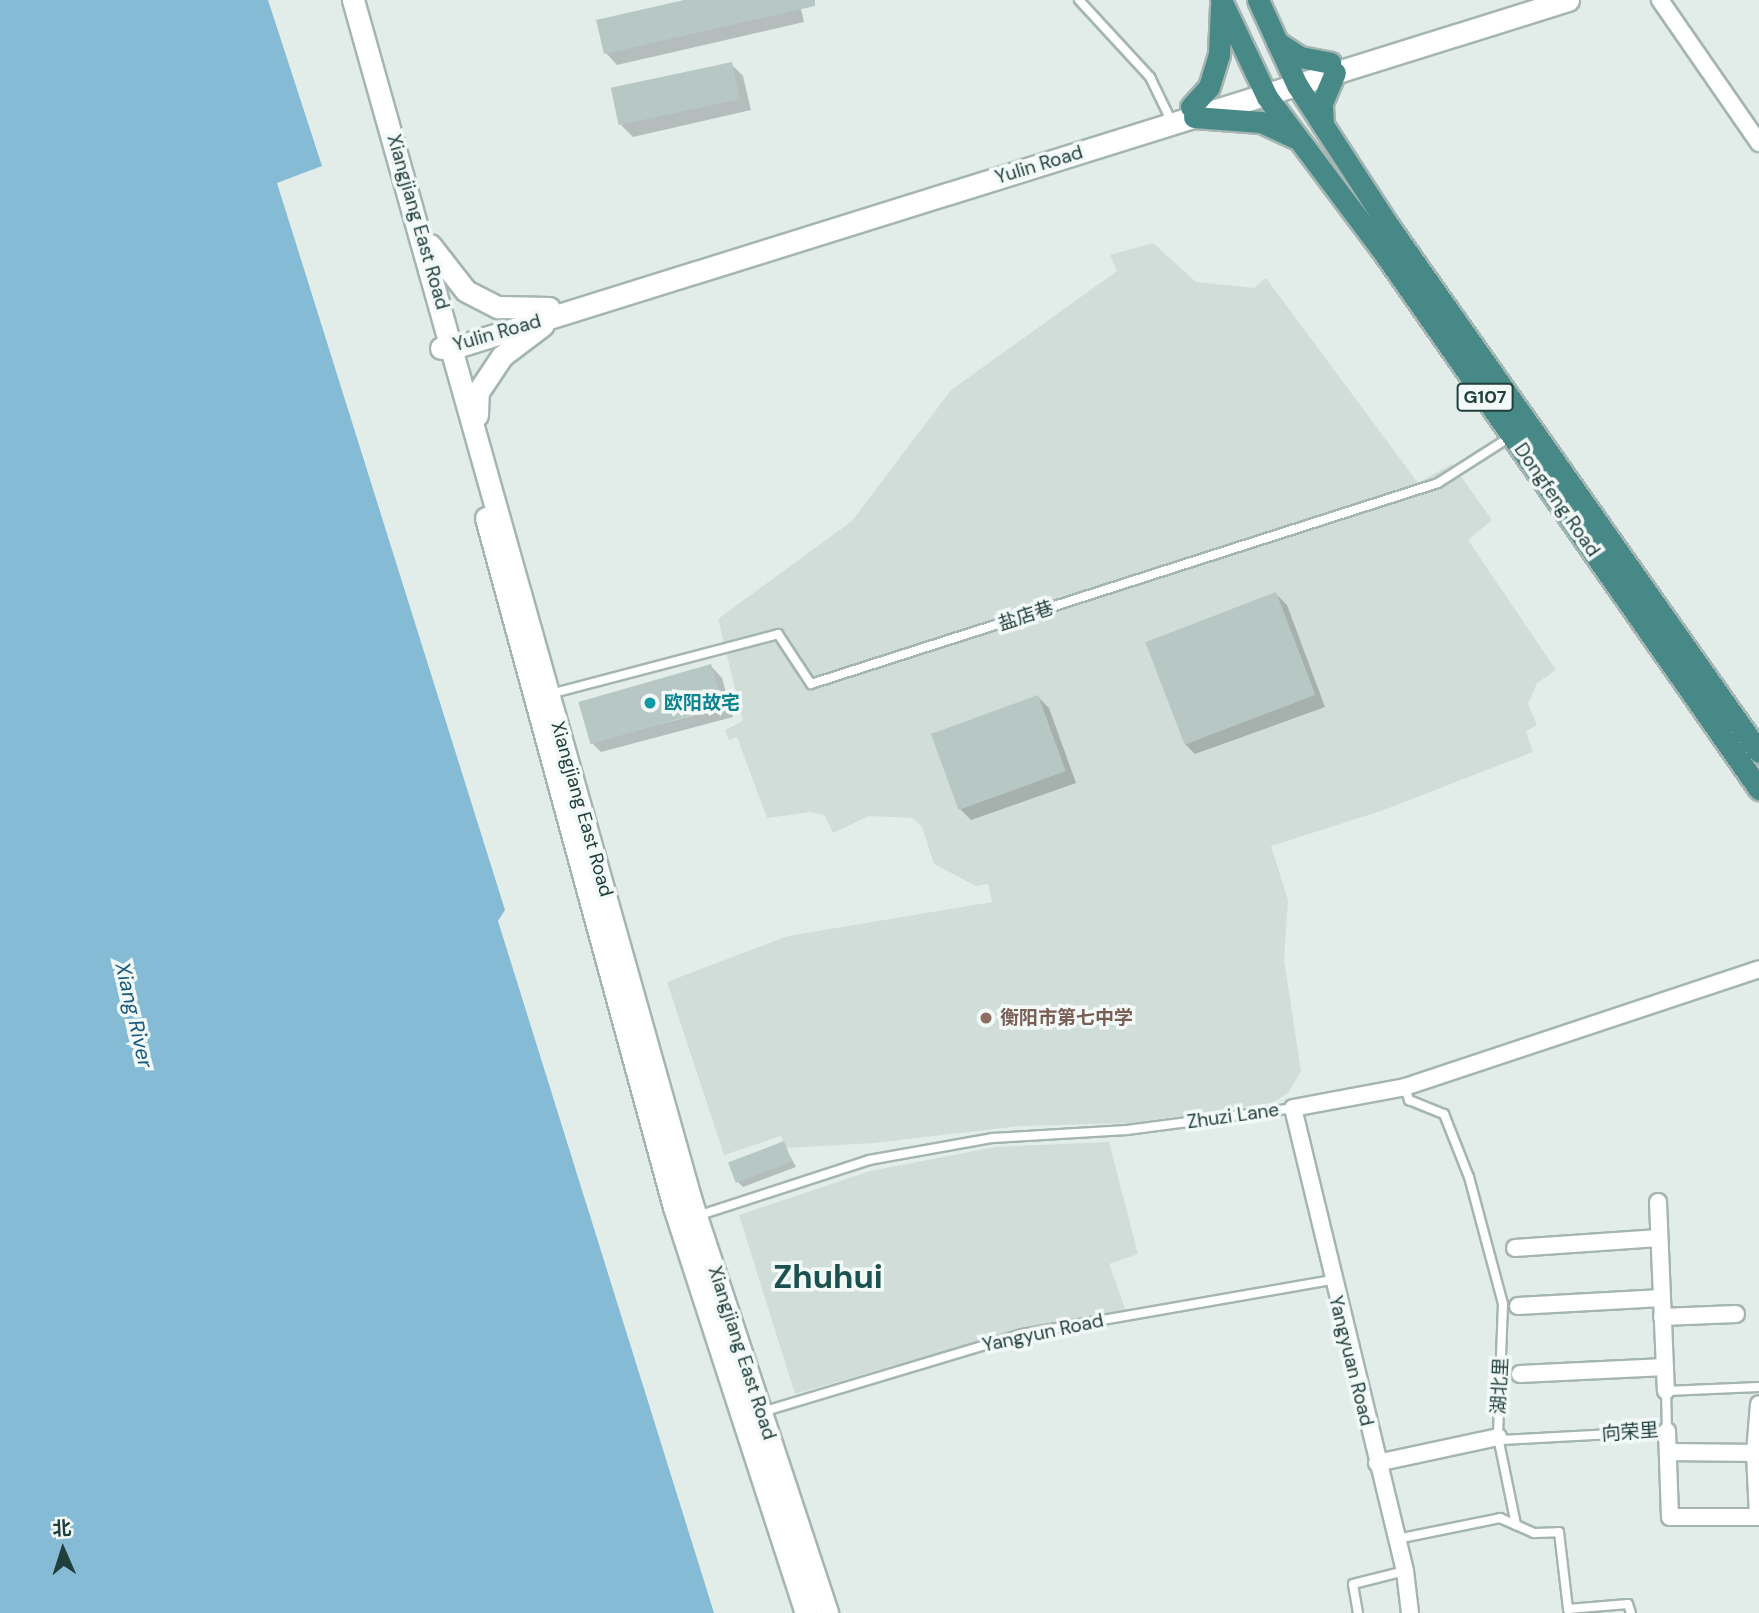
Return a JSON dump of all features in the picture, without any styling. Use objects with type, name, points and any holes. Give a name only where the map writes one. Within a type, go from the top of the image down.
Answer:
[{"type":"highway","name":"Dongfeng Road","points":[[1221,0],[1263,89],[1512,436],[1759,789]]},
{"type":"highway","points":[[1221,0],[1219,54],[1209,88],[1193,112],[1261,121],[1299,139]]},
{"type":"highway","name":"Dongfeng Road","points":[[1258,0],[1294,80],[1388,225],[1759,752]]},
{"type":"highway","points":[[1277,42],[1300,57],[1332,68],[1322,103],[1323,125]]},
{"type":"main road","name":"Xiangjiang East Road","points":[[340,0],[477,431],[697,1216],[827,1613]]},
{"type":"main road","name":"Xiangjiang East Road","points":[[353,0],[419,227],[674,1207],[806,1613]]},
{"type":"main road","name":"Yulin Road","points":[[552,312],[1332,68],[1530,0]]},
{"type":"main road","name":"Yulin Road","points":[[1332,68],[1568,0]]},
{"type":"main road","name":"Yulin Road","points":[[448,345],[1168,114],[1193,112]]},
{"type":"main road","points":[[419,227],[440,262],[466,290],[498,307],[552,312]]},
{"type":"main road","points":[[477,431],[478,392],[502,356],[552,312]]},
{"type":"street","points":[[1660,0],[1759,143]]},
{"type":"street","name":"Zhuzi Lane","points":[[1293,1108],[1405,1087],[1759,969]]},
{"type":"street","name":"Yangyuan Road","points":[[1293,1108],[1331,1280],[1405,1571],[1410,1613]]},
{"type":"street","points":[[1658,1202],[1665,1391]]},
{"type":"street","points":[[1516,1248],[1659,1238]]},
{"type":"street","points":[[1518,1307],[1662,1298]]},
{"type":"street","points":[[1662,1317],[1736,1314]]},
{"type":"street","points":[[1520,1374],[1665,1367]]},
{"type":"street","points":[[1667,1431],[1670,1517],[1758,1517],[1759,1405]]},
{"type":"street","points":[[1377,1464],[1500,1438]]},
{"type":"street","points":[[1668,1452],[1757,1453]]},
{"type":"lane","points":[[1079,0],[1150,77],[1168,114]]},
{"type":"lane","name":"盐店巷","points":[[550,694],[778,635],[810,684],[1438,484],[1512,436]]},
{"type":"lane","name":"湖北里","points":[[1405,1087],[1409,1100],[1444,1114],[1469,1177],[1503,1304],[1500,1438],[1516,1525]]},
{"type":"lane","name":"Zhuzi Lane","points":[[697,1216],[869,1160],[993,1138],[1127,1130],[1293,1108]]},
{"type":"lane","name":"Yangyun Road","points":[[761,1412],[1022,1334],[1331,1280]]},
{"type":"lane","name":"向荣里","points":[[1500,1438],[1667,1431],[1665,1391],[1759,1387]]},
{"type":"lane","points":[[1397,1539],[1500,1518],[1534,1533],[1559,1532],[1569,1609],[1628,1604],[1631,1613]]},
{"type":"lane","points":[[1358,1613],[1353,1584],[1405,1571]]},
{"type":"shaded area","points":[[1153,243],[1196,282],[1254,288],[1266,278],[1418,483],[1452,464],[1492,520],[1468,540],[1556,670],[1537,683],[1528,704],[1537,725],[1526,731],[1533,752],[1381,811],[1271,846],[1288,900],[1284,960],[1301,1071],[1288,1093],[1272,1103],[1131,1123],[1020,1126],[873,1143],[786,1148],[781,1136],[724,1155],[667,982],[788,936],[992,902],[988,884],[976,886],[934,864],[922,827],[912,818],[869,816],[833,833],[824,815],[811,812],[767,818],[737,737],[729,740],[725,730],[743,721],[718,619],[852,521],[951,390],[1117,271],[1110,255]]},
{"type":"shaded area","points":[[1109,1142],[1138,1254],[1109,1264],[1126,1311],[1024,1328],[795,1394],[739,1215],[870,1171],[995,1147]]},
{"type":"water","name":"Xiang River","points":[[0,0],[268,0],[322,166],[277,183],[505,910],[498,921],[714,1613],[0,1613]]},
{"type":"building","points":[[684,0],[815,0],[815,6],[604,54],[596,20]]},
{"type":"building","points":[[732,62],[740,99],[619,125],[611,88]]},
{"type":"building","points":[[1276,592],[1315,695],[1185,745],[1145,642]]},
{"type":"building","name":"欧阳故宅","points":[[711,664],[723,706],[590,744],[578,702]]},
{"type":"building","points":[[1038,695],[1066,771],[959,810],[931,734]]},
{"type":"building","points":[[784,1141],[792,1162],[736,1183],[728,1163]]},
{"type":"place","name":"欧阳故宅","points":[[650,703]]},
{"type":"place","name":"衡阳市第七中学","points":[[986,1018]]},
{"type":"district","name":"Zhuhui","points":[[828,1277]]}]
